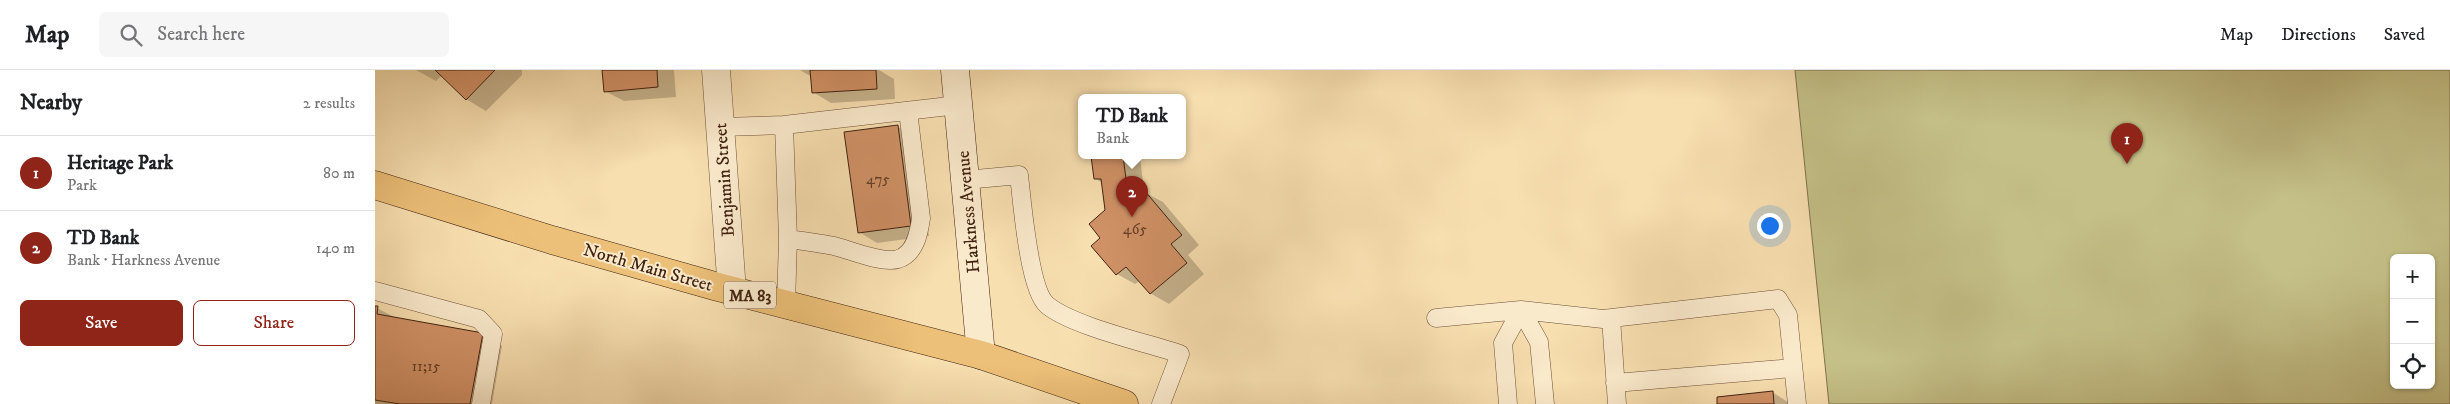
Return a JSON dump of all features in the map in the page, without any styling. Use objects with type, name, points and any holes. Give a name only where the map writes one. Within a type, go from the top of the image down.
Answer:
[{"type":"main road","name":"Benjamin Street","points":[[716,70],[732,291]]},
{"type":"main road","name":"Harkness Avenue","points":[[955,70],[981,355]]},
{"type":"main road","name":"North Main Street","points":[[375,185],[552,240],[732,291],[981,355],[1124,404]]},
{"type":"lane","points":[[721,127],[784,125],[958,105]]},
{"type":"lane","points":[[788,239],[833,246],[882,259],[898,260],[911,250],[919,236],[921,218],[908,111]]},
{"type":"lane","points":[[784,125],[788,239],[786,304]]},
{"type":"lane","points":[[965,180],[1019,175],[1033,273],[1046,304],[1072,319],[1180,354],[1161,404]]},
{"type":"lane","points":[[375,292],[479,319],[493,334],[481,404]]},
{"type":"lane","points":[[1436,318],[1521,310],[1611,318],[1778,299],[1788,315],[1797,404]]},
{"type":"lane","points":[[1508,404],[1503,343],[1521,310]]},
{"type":"lane","points":[[1521,310],[1539,342],[1545,404]]},
{"type":"lane","points":[[1611,318],[1617,404]]},
{"type":"lane","points":[[1615,383],[1793,368]]},
{"type":"shaded area","points":[[1795,70],[2450,70],[2450,404],[1829,404]]},
{"type":"building","points":[[435,70],[495,70],[466,100]]},
{"type":"building","points":[[602,70],[657,70],[658,87],[604,92]]},
{"type":"building","points":[[810,70],[876,70],[877,89],[812,93]]},
{"type":"building","points":[[898,125],[911,226],[858,233],[844,132]]},
{"type":"building","points":[[1091,159],[1123,159],[1128,194],[1135,201],[1144,190],[1182,235],[1171,244],[1187,263],[1150,294],[1126,267],[1116,275],[1091,246],[1100,238],[1089,224],[1105,210],[1101,179],[1094,179]]},
{"type":"building","points":[[375,306],[378,306],[377,314],[483,333],[470,404],[400,404],[375,400]]},
{"type":"building","points":[[1773,391],[1774,404],[1717,404],[1717,397]]},
{"type":"place","name":"Heritage Park","points":[[2127,164]]},
{"type":"place","name":"TD Bank","points":[[1132,217]]}]
